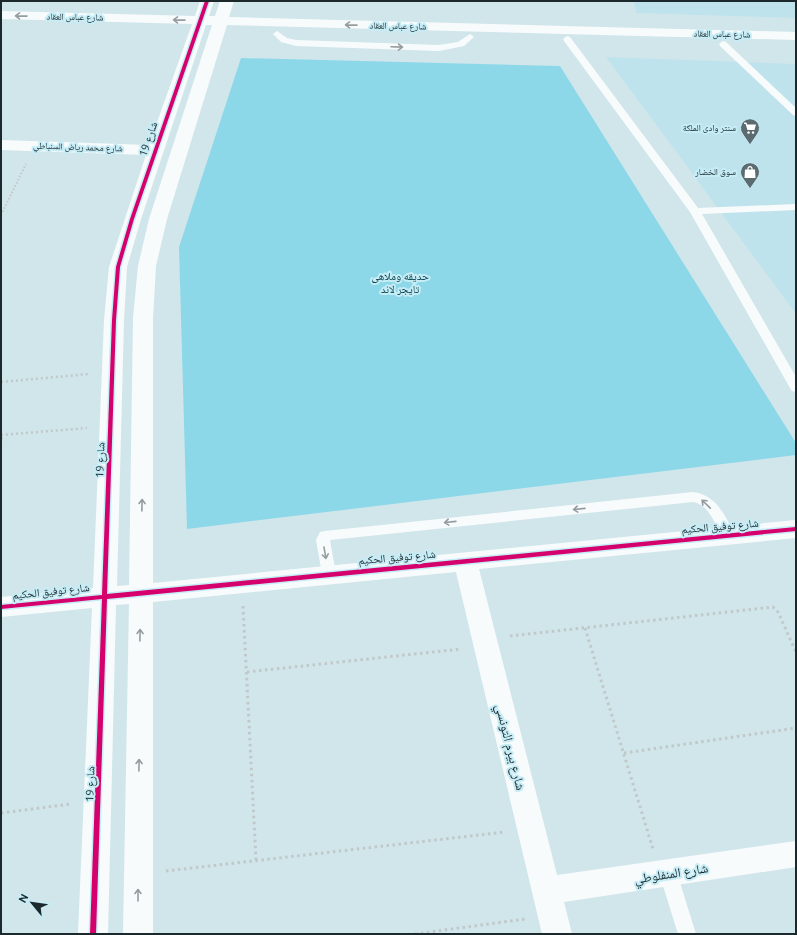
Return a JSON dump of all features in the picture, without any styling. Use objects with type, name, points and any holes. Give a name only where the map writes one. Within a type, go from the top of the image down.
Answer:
[{"type":"street","name":"شارع عباس العقاد","points":[[1,15],[211,18],[796,36]]},
{"type":"street","name":"شارع عباس العقاد","points":[[1,26],[211,18],[277,34],[567,39],[796,46]]},
{"type":"street","name":"شارع 19","points":[[93,934],[118,267],[155,150],[211,18]]},
{"type":"street","points":[[138,934],[143,318],[147,266],[211,18]]},
{"type":"street","name":"شارع محمد رياض السنباطي","points":[[1,145],[155,150]]},
{"type":"street","name":"شارع توفيق الحكيم","points":[[1,607],[242,582],[796,529]]},
{"type":"street","name":"شارع بيرم التونسي","points":[[465,561],[552,914]]},
{"type":"street","name":"شارع المنفلوطي","points":[[552,914],[664,873],[796,854]]},
{"type":"lane","points":[[567,39],[696,211],[796,388]]},
{"type":"lane","points":[[723,44],[796,113]]},
{"type":"lane","points":[[696,211],[796,207]]},
{"type":"lane","points":[[329,574],[323,540],[325,536],[330,534],[693,497],[701,498],[708,503],[728,535]]},
{"type":"lane","points":[[664,873],[687,934]]},
{"type":"path","points":[[1,215],[35,146]]},
{"type":"path","points":[[1,382],[113,371]]},
{"type":"path","points":[[1,444],[2,435],[111,427]]},
{"type":"path","points":[[242,582],[256,860]]},
{"type":"path","points":[[247,672],[485,643],[585,628],[773,607],[778,612],[796,652]]},
{"type":"path","points":[[585,628],[664,873]]},
{"type":"path","points":[[624,752],[796,728]]},
{"type":"path","points":[[1,813],[99,801]]},
{"type":"path","points":[[138,875],[531,829]]},
{"type":"path","points":[[415,934],[552,914]]},
{"type":"shaded area","points":[[634,1],[796,1],[796,18],[636,13]]},
{"type":"shaded area","name":"سوق الخضار","points":[[606,57],[796,64],[796,314]]},
{"type":"green space","name":"حديقه وملاهى تايجر لاند","points":[[241,58],[560,66],[796,443],[796,455],[187,529],[179,247]]},
{"type":"cycle path","points":[[93,934],[114,320],[118,267],[132,219],[207,1]]},
{"type":"cycle path","points":[[1,607],[796,529]]},
{"type":"place","name":"سنتر وادى الملكة","points":[[750,145]]},
{"type":"place","name":"سوق الخضار","points":[[750,189]]}]
